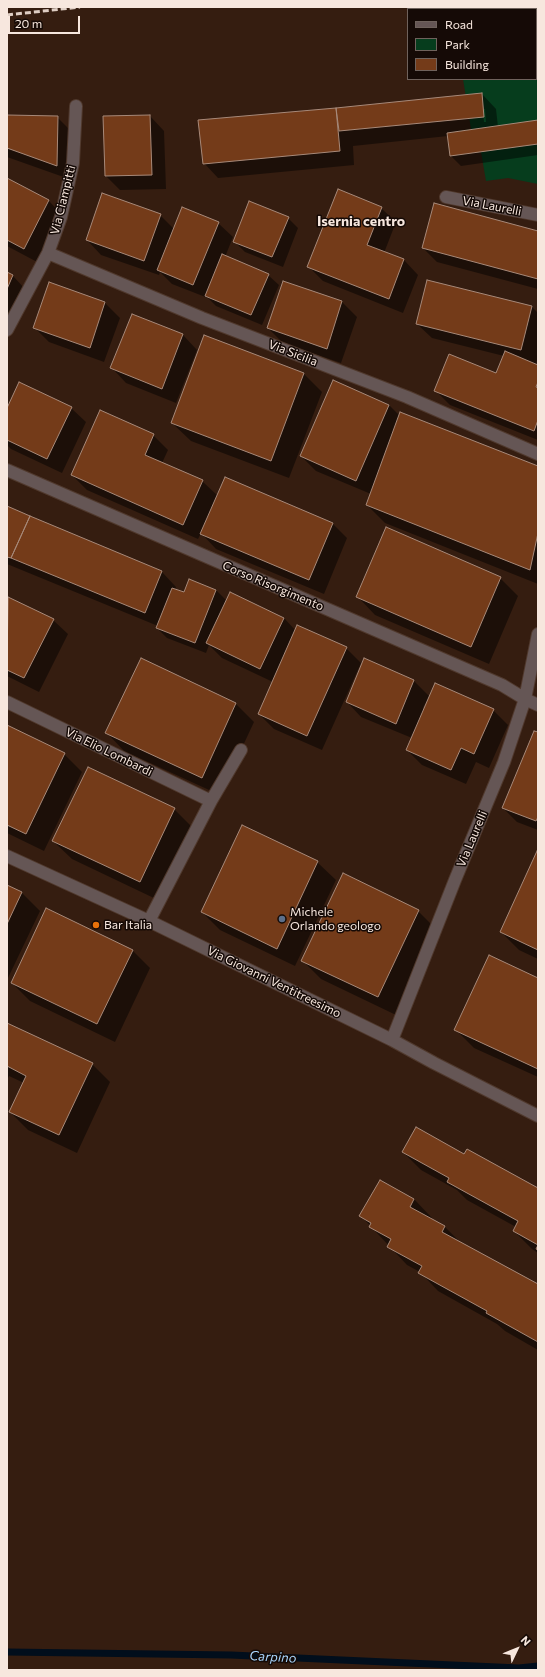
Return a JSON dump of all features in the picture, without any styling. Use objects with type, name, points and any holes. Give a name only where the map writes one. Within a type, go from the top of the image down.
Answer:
[{"type":"street","name":"Via Ciampitti","points":[[7,330],[48,253],[61,217],[73,163],[76,106]]},
{"type":"street","name":"Via Laurelli","points":[[446,197],[538,215]]},
{"type":"street","name":"Via Sicilia","points":[[48,253],[202,318],[407,398],[538,454]]},
{"type":"street","name":"Corso Risorgimento","points":[[7,470],[502,685],[538,705]]},
{"type":"street","name":"Via Laurelli","points":[[392,1040],[455,880],[504,762],[525,699],[538,634]]},
{"type":"street","name":"Via Elio Lombardi","points":[[7,702],[211,801]]},
{"type":"street","points":[[149,921],[211,801],[241,750]]},
{"type":"street","name":"Via Giovanni Ventitreesimo","points":[[7,856],[149,921],[392,1040],[538,1116]]},
{"type":"green space","points":[[538,57],[538,184],[508,178],[486,181],[481,152],[450,156],[447,133],[471,129],[463,80],[537,80]]},
{"type":"building","points":[[482,93],[484,117],[339,131],[336,108]]},
{"type":"building","points":[[336,108],[340,151],[203,164],[198,120]]},
{"type":"building","points":[[7,115],[58,116],[57,166],[7,148]]},
{"type":"building","points":[[150,115],[152,175],[105,176],[103,116]]},
{"type":"building","points":[[538,120],[538,144],[450,156],[447,133]]},
{"type":"building","points":[[7,178],[49,200],[24,249],[7,240]]},
{"type":"building","points":[[338,189],[382,207],[367,245],[404,259],[389,299],[307,267]]},
{"type":"building","points":[[102,193],[161,214],[144,261],[86,240]]},
{"type":"building","points":[[249,201],[289,217],[272,257],[233,242]]},
{"type":"building","points":[[434,203],[538,231],[538,279],[422,248]]},
{"type":"building","points":[[182,207],[219,222],[193,285],[157,270]]},
{"type":"building","points":[[222,254],[269,274],[251,315],[205,296]]},
{"type":"building","points":[[7,272],[13,275],[7,289]]},
{"type":"building","points":[[427,280],[532,306],[521,350],[416,324]]},
{"type":"building","points":[[283,281],[342,301],[327,349],[267,328]]},
{"type":"building","points":[[49,282],[105,302],[90,348],[33,328]]},
{"type":"building","points":[[132,314],[183,334],[162,389],[110,368]]},
{"type":"building","points":[[204,335],[304,373],[271,461],[171,423]]},
{"type":"building","points":[[505,351],[538,365],[538,382],[536,387],[538,388],[538,420],[534,431],[434,391],[449,354],[496,373]]},
{"type":"building","points":[[333,380],[389,405],[356,481],[300,456]]},
{"type":"building","points":[[19,382],[72,407],[47,459],[7,440],[7,408]]},
{"type":"building","points":[[100,410],[154,434],[145,455],[203,480],[183,525],[71,475]]},
{"type":"building","points":[[400,412],[538,466],[538,533],[530,570],[366,505]]},
{"type":"building","points":[[225,477],[333,523],[309,580],[200,534]]},
{"type":"building","points":[[7,506],[30,516],[11,558],[7,557]]},
{"type":"building","points":[[30,516],[162,571],[145,613],[11,558]]},
{"type":"building","points":[[386,527],[501,577],[471,647],[356,597]]},
{"type":"building","points":[[189,579],[216,590],[195,643],[156,628],[172,588],[184,592]]},
{"type":"building","points":[[230,592],[284,618],[260,669],[206,643]]},
{"type":"building","points":[[8,597],[54,619],[24,678],[7,670]]},
{"type":"building","points":[[297,625],[347,647],[307,736],[258,714]]},
{"type":"building","points":[[141,658],[236,703],[202,778],[105,733]]},
{"type":"building","points":[[364,658],[414,680],[396,724],[346,702]]},
{"type":"building","points":[[435,683],[494,709],[474,754],[461,748],[451,770],[406,750]]},
{"type":"building","points":[[7,725],[65,753],[26,834],[7,825]]},
{"type":"building","points":[[534,731],[538,732],[538,817],[536,821],[502,808]]},
{"type":"building","points":[[88,767],[175,808],[140,882],[52,841]]},
{"type":"building","points":[[242,825],[318,861],[277,949],[201,912]]},
{"type":"building","points":[[537,851],[538,852],[538,950],[500,932]]},
{"type":"building","points":[[343,873],[419,910],[378,997],[301,961]]},
{"type":"building","points":[[7,885],[22,892],[7,924]]},
{"type":"building","points":[[46,908],[133,950],[97,1024],[11,983]]},
{"type":"building","points":[[489,955],[538,978],[538,1069],[454,1030]]},
{"type":"building","points":[[7,1023],[93,1063],[59,1135],[9,1112],[26,1076],[7,1066]]},
{"type":"building","points":[[416,1127],[464,1154],[467,1149],[538,1188],[538,1245],[513,1231],[518,1221],[447,1182],[449,1178],[402,1152]]},
{"type":"building","points":[[380,1180],[414,1199],[410,1207],[445,1226],[442,1232],[538,1284],[538,1342],[486,1313],[487,1311],[418,1273],[422,1266],[387,1247],[391,1239],[369,1227],[371,1223],[359,1216]]},
{"type":"waterway","name":"Carpino","points":[[7,1652],[231,1655],[519,1668],[538,1666]]},
{"type":"railway","points":[[7,15],[80,7]]},
{"type":"place","name":"Michele Orlando geologo","points":[[282,919]]},
{"type":"place","name":"Bar Italia","points":[[96,925]]},
{"type":"district","name":"Isernia centro","points":[[361,221]]}]
